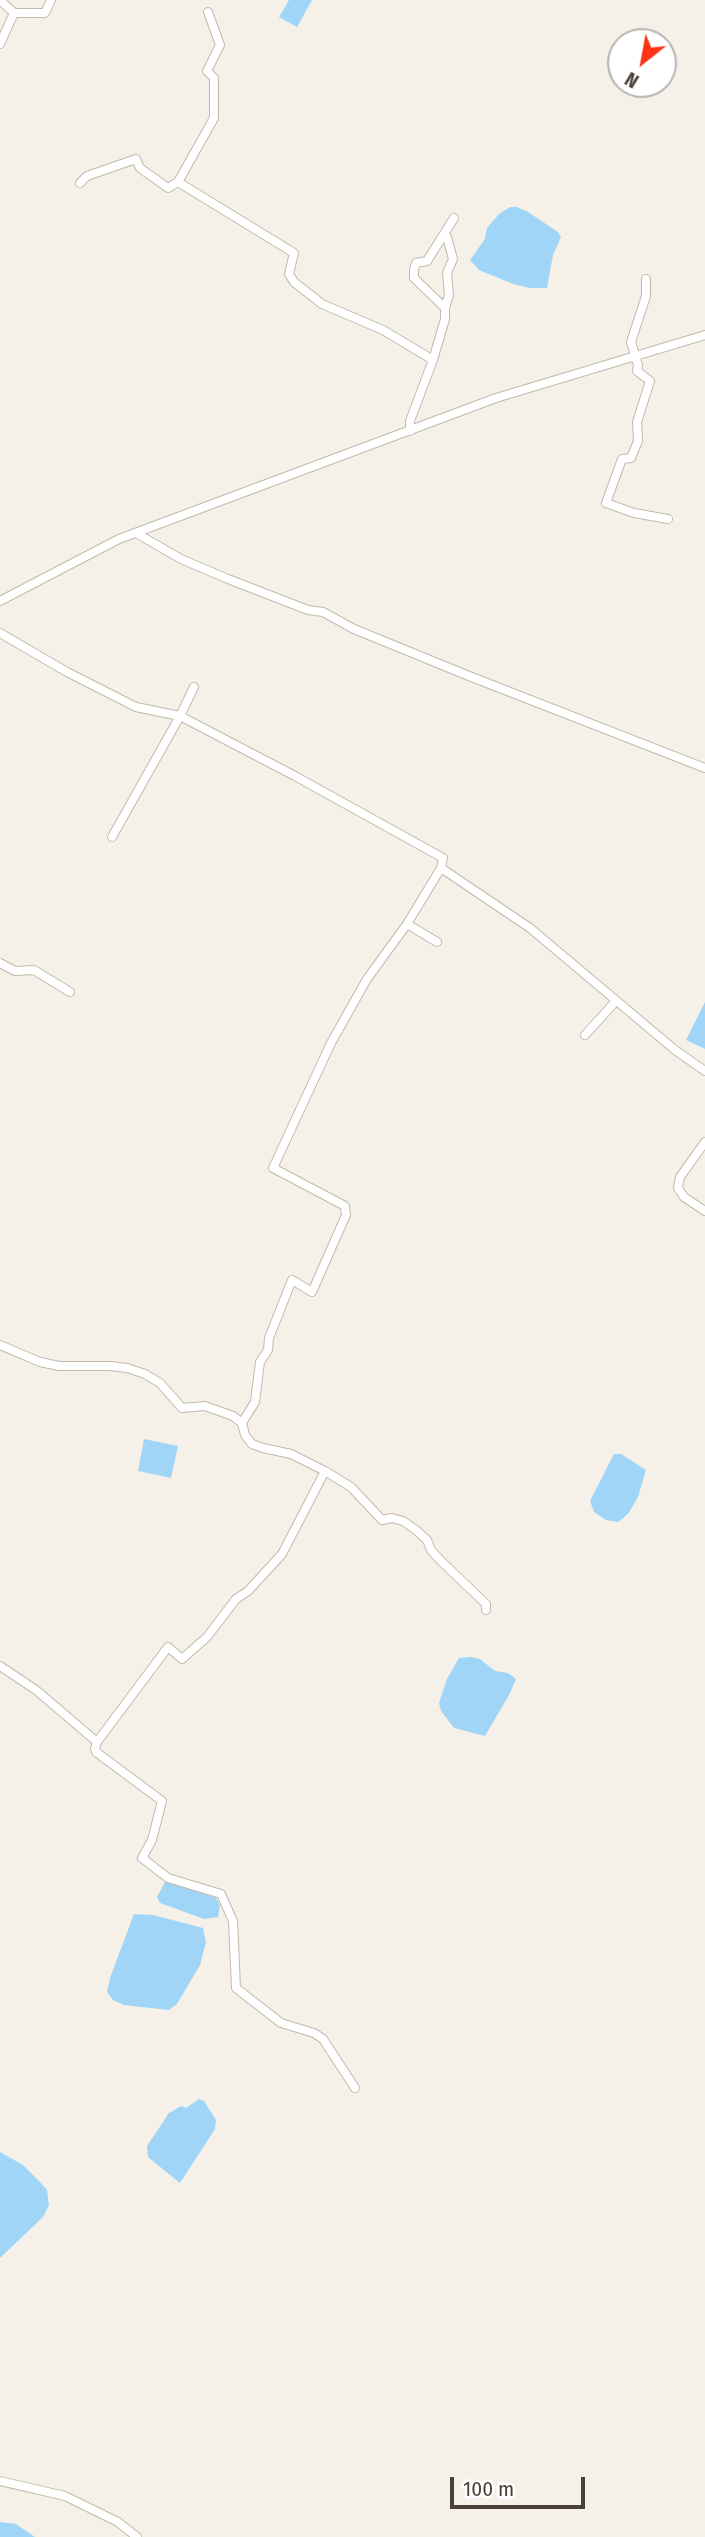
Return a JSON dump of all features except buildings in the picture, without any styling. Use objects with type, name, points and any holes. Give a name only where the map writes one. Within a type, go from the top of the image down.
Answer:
[{"type":"street","points":[[0,1],[15,13],[45,13],[51,0]]},
{"type":"street","points":[[80,183],[87,176],[136,159],[140,168],[168,188],[178,181],[214,118],[214,78],[206,71],[220,45],[208,12]]},
{"type":"street","points":[[0,44],[15,13]]},
{"type":"street","points":[[178,181],[294,253],[289,274],[294,282],[322,304],[383,330],[433,360]]},
{"type":"street","points":[[444,308],[414,278],[414,270],[416,263],[427,261],[454,218]]},
{"type":"street","points":[[410,431],[410,421],[445,319],[444,308],[449,295],[447,273],[453,259],[447,237],[444,236]]},
{"type":"street","points":[[646,279],[646,296],[631,342],[637,371],[650,381],[637,422],[638,440],[631,458],[622,459],[606,503],[634,513],[668,519]]},
{"type":"street","points":[[0,601],[119,539],[496,398],[705,335]]},
{"type":"street","points":[[136,533],[181,559],[228,579],[308,610],[323,612],[354,629],[458,672],[705,768]]},
{"type":"street","points":[[0,633],[67,672],[136,707],[180,716],[285,770],[443,858],[441,867],[407,924],[367,979],[331,1042],[273,1168],[345,1206],[346,1215],[312,1292],[292,1280],[269,1338],[268,1350],[260,1362],[255,1402],[242,1423]]},
{"type":"street","points":[[112,837],[194,687]]},
{"type":"street","points":[[441,867],[530,928],[674,1050],[705,1071]]},
{"type":"street","points":[[407,924],[437,942]]},
{"type":"street","points":[[0,963],[15,971],[34,970],[70,992]]},
{"type":"street","points":[[585,1035],[616,1001]]},
{"type":"street","points":[[705,1142],[680,1177],[678,1188],[684,1197],[705,1212]]},
{"type":"street","points":[[0,1345],[40,1362],[60,1366],[110,1366],[145,1374],[160,1383],[182,1408],[205,1406],[233,1416],[242,1423],[245,1435],[253,1444],[291,1454],[325,1471],[351,1487],[382,1520],[392,1518],[404,1521],[416,1530],[427,1540],[440,1562],[486,1604],[486,1610]]},
{"type":"street","points":[[325,1471],[282,1554],[248,1591],[236,1599],[207,1637],[182,1659],[168,1647],[97,1742],[96,1752],[162,1801],[152,1840],[142,1858],[168,1878],[221,1894],[233,1921],[236,1988],[281,2023],[314,2033],[323,2039],[355,2088]]},
{"type":"street","points":[[0,1666],[36,1690],[97,1742]]},
{"type":"street","points":[[0,2481],[65,2496],[118,2522],[138,2537]]},
{"type":"water","points":[[289,0],[312,0],[297,27],[279,17]]},
{"type":"water","points":[[510,207],[528,212],[558,232],[561,237],[553,255],[547,288],[513,284],[479,270],[470,260],[485,239],[487,228],[499,214]]},
{"type":"water","points":[[705,1002],[705,1049],[686,1040]]},
{"type":"water","points":[[144,1439],[178,1446],[171,1478],[138,1471]]},
{"type":"water","points":[[614,1454],[621,1454],[646,1470],[638,1497],[628,1514],[618,1522],[606,1520],[594,1512],[590,1501]]},
{"type":"water","points":[[459,1658],[480,1659],[495,1671],[508,1673],[516,1679],[485,1736],[454,1728],[441,1711],[439,1703],[447,1679]]},
{"type":"water","points":[[166,1880],[216,1898],[220,1905],[218,1917],[204,1919],[160,1903],[157,1897]]},
{"type":"water","points":[[134,1914],[153,1915],[203,1928],[206,1942],[200,1965],[177,2004],[169,2010],[124,2005],[113,2000],[107,1992]]},
{"type":"water","points":[[199,2099],[204,2101],[216,2120],[215,2129],[180,2183],[148,2157],[147,2146],[169,2113],[181,2106],[186,2108]]},
{"type":"water","points":[[0,2152],[23,2165],[39,2181],[47,2190],[49,2205],[43,2217],[0,2258]]},
{"type":"water","points":[[0,2522],[16,2524],[35,2537],[0,2537]]}]
